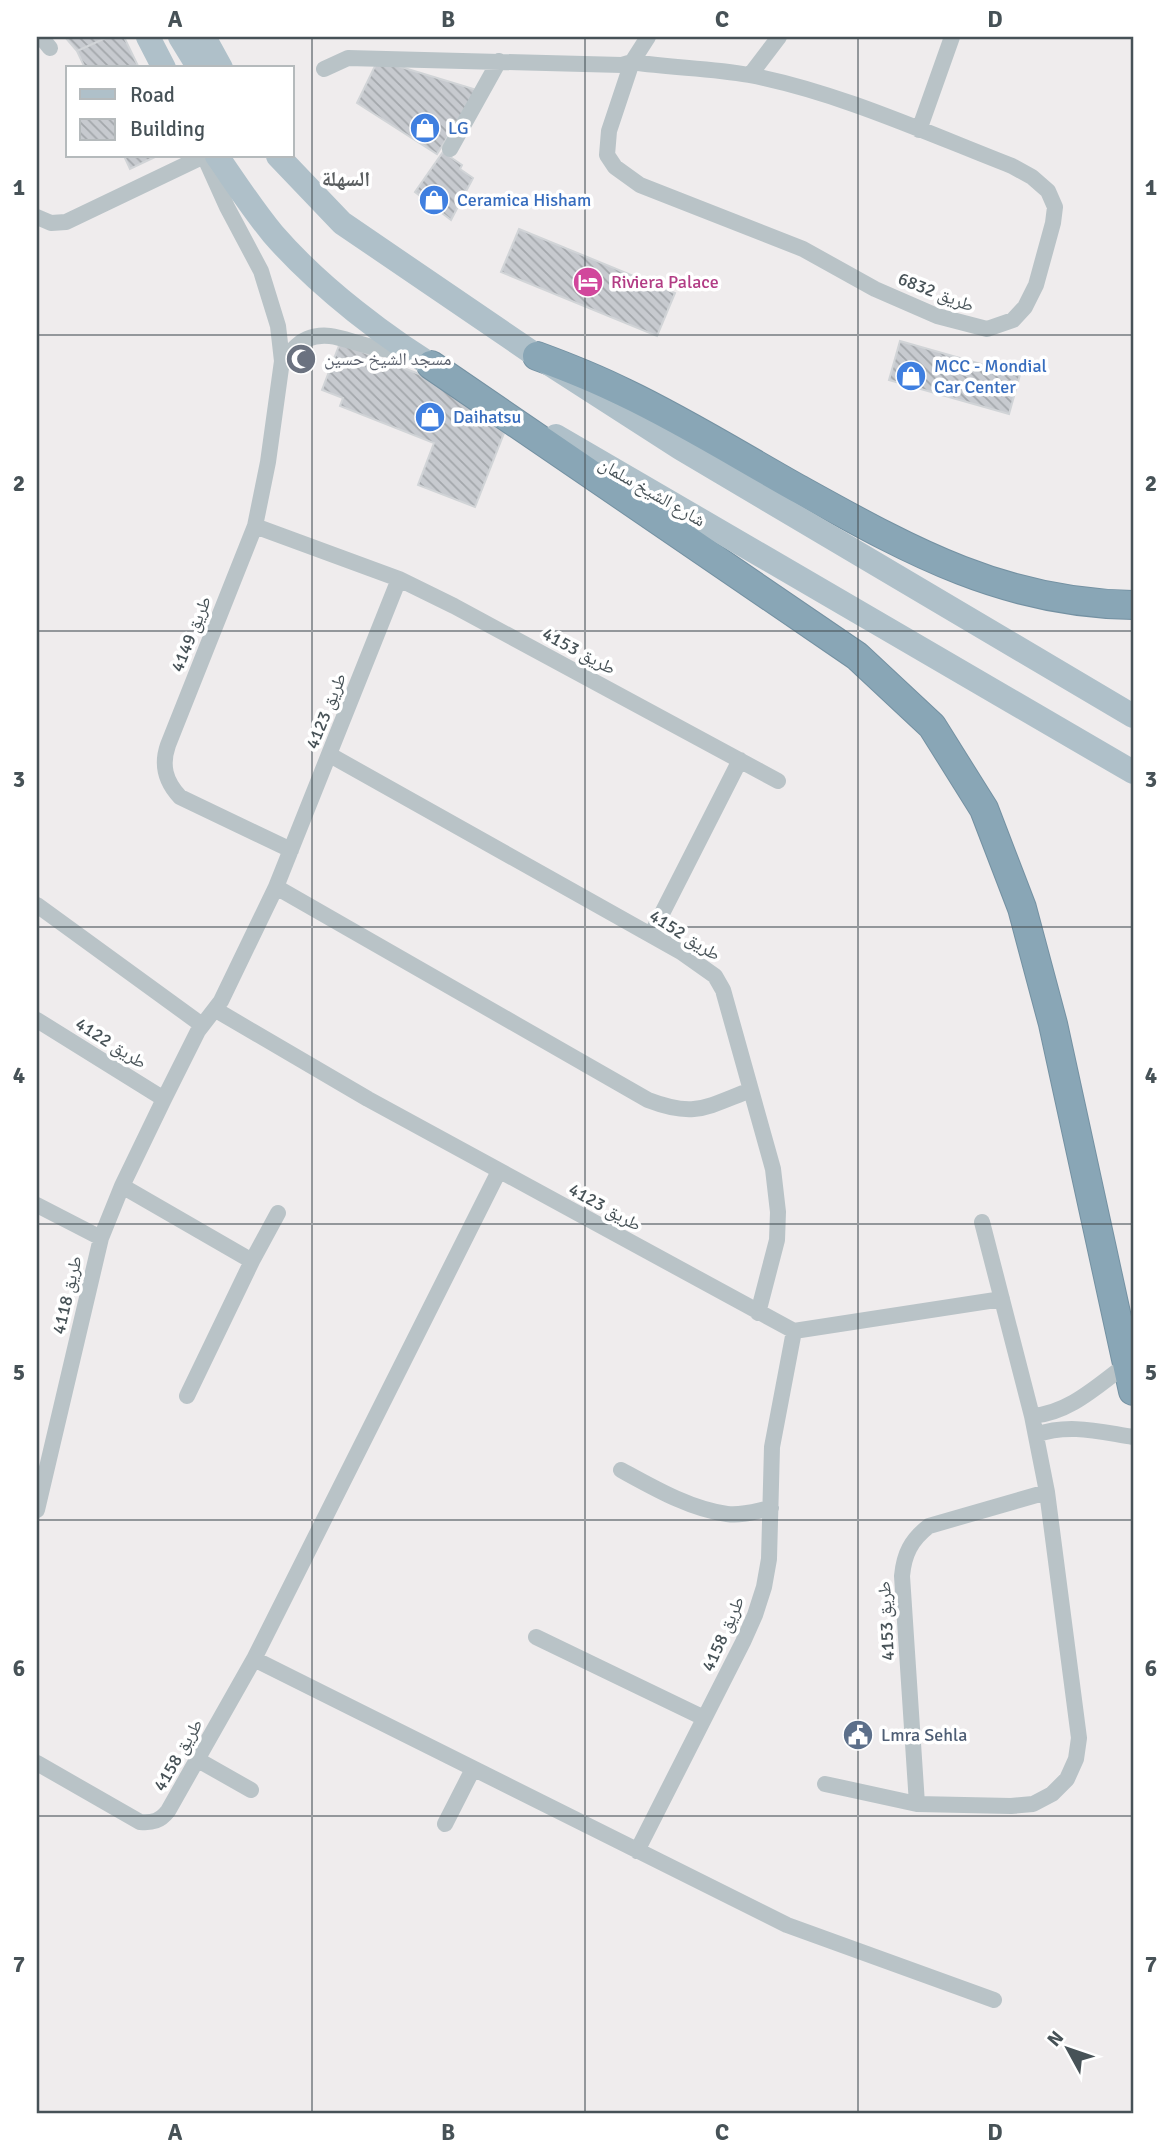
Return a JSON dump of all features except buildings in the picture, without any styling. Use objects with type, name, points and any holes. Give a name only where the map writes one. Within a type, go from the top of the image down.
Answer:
[{"type":"highway","points":[[537,356],[627,393],[883,535],[941,563],[991,582],[1043,596],[1133,605]]},
{"type":"highway","points":[[424,360],[858,656],[932,726],[984,809],[1022,908],[1053,1024],[1133,1391]]},
{"type":"main road","points":[[148,37],[163,66]]},
{"type":"main road","points":[[180,37],[198,66]]},
{"type":"main road","points":[[204,37],[220,66]]},
{"type":"main road","name":"شارع الشيخ سلمان","points":[[218,158],[274,235],[337,294],[424,360],[1133,772]]},
{"type":"main road","points":[[280,158],[342,223],[537,356],[680,448],[1133,716]]},
{"type":"street","points":[[324,69],[348,58],[611,65],[632,62],[648,37]]},
{"type":"street","points":[[750,75],[779,37]]},
{"type":"street","points":[[919,130],[952,37]]},
{"type":"street","points":[[450,149],[499,61]]},
{"type":"street","name":"طريق 6832","points":[[632,62],[750,75],[839,100],[1012,166],[1032,177],[1048,191],[1055,207],[1036,285],[1025,307],[1013,320],[987,329],[937,316],[875,289],[803,249],[639,185],[628,178],[607,155],[609,131],[632,62]]},
{"type":"street","points":[[37,217],[51,223],[66,222],[200,158]]},
{"type":"street","name":"طريق 4149","points":[[205,158],[261,271],[278,326],[282,361],[268,462],[255,526],[168,745],[164,768],[173,789],[180,797],[291,850]]},
{"type":"street","points":[[282,361],[308,338],[321,335],[335,336],[424,360]]},
{"type":"street","name":"طريق 4153","points":[[255,526],[399,579],[778,781]]},
{"type":"street","name":"طريق 4123","points":[[164,1099],[202,1025],[216,1010],[276,887],[399,579]]},
{"type":"street","name":"طريق 4152","points":[[330,755],[651,934],[715,976],[723,990],[773,1170],[778,1212],[775,1251],[758,1314]]},
{"type":"street","points":[[651,934],[740,760]]},
{"type":"street","points":[[276,887],[648,1100],[683,1111],[700,1109],[751,1090]]},
{"type":"street","points":[[37,905],[202,1025]]},
{"type":"street","name":"طريق 4123","points":[[216,1010],[499,1171],[758,1314],[794,1331]]},
{"type":"street","name":"طريق 4122","points":[[37,1020],[164,1099]]},
{"type":"street","name":"طريق 4118","points":[[37,1510],[101,1238],[122,1186],[164,1099]]},
{"type":"street","name":"طريق 4158","points":[[37,1763],[140,1822],[151,1823],[161,1819],[168,1811],[254,1659],[499,1171]]},
{"type":"street","points":[[122,1186],[252,1261]]},
{"type":"street","points":[[37,1205],[101,1238]]},
{"type":"street","points":[[187,1396],[278,1213]]},
{"type":"street","points":[[825,1784],[917,1804],[1033,1804],[1052,1794],[1067,1779],[1076,1759],[1079,1738],[1047,1492],[1032,1416],[982,1222]]},
{"type":"street","points":[[794,1331],[1002,1299]]},
{"type":"street","name":"طريق 4158","points":[[637,1851],[755,1615],[764,1587],[769,1559],[771,1472],[776,1421],[794,1331]]},
{"type":"street","points":[[1032,1416],[1045,1415],[1069,1406],[1127,1364]]},
{"type":"street","points":[[1035,1435],[1048,1430],[1073,1427],[1133,1437]]},
{"type":"street","points":[[621,1470],[666,1494],[727,1514],[748,1514],[771,1508]]},
{"type":"street","name":"طريق 4153","points":[[917,1804],[902,1576],[908,1548],[917,1535],[929,1526],[1047,1492]]},
{"type":"street","points":[[536,1637],[704,1718]]},
{"type":"street","points":[[254,1659],[787,1924],[995,2000]]},
{"type":"street","points":[[198,1760],[251,1790]]},
{"type":"street","points":[[445,1825],[473,1769]]},
{"type":"place","name":"LG","points":[[425,128]]},
{"type":"place","name":"Ceramica Hisham","points":[[434,200]]},
{"type":"place","name":"Riviera Palace","points":[[588,282]]},
{"type":"place","name":"مسجد الشيخ حسين","points":[[301,359]]},
{"type":"place","name":"MCC - Mondial Car Center","points":[[911,376]]},
{"type":"place","name":"Daihatsu","points":[[430,417]]},
{"type":"place","name":"Lmra Sehla","points":[[858,1735]]},
{"type":"district","name":"السهلة","points":[[346,179]]}]
